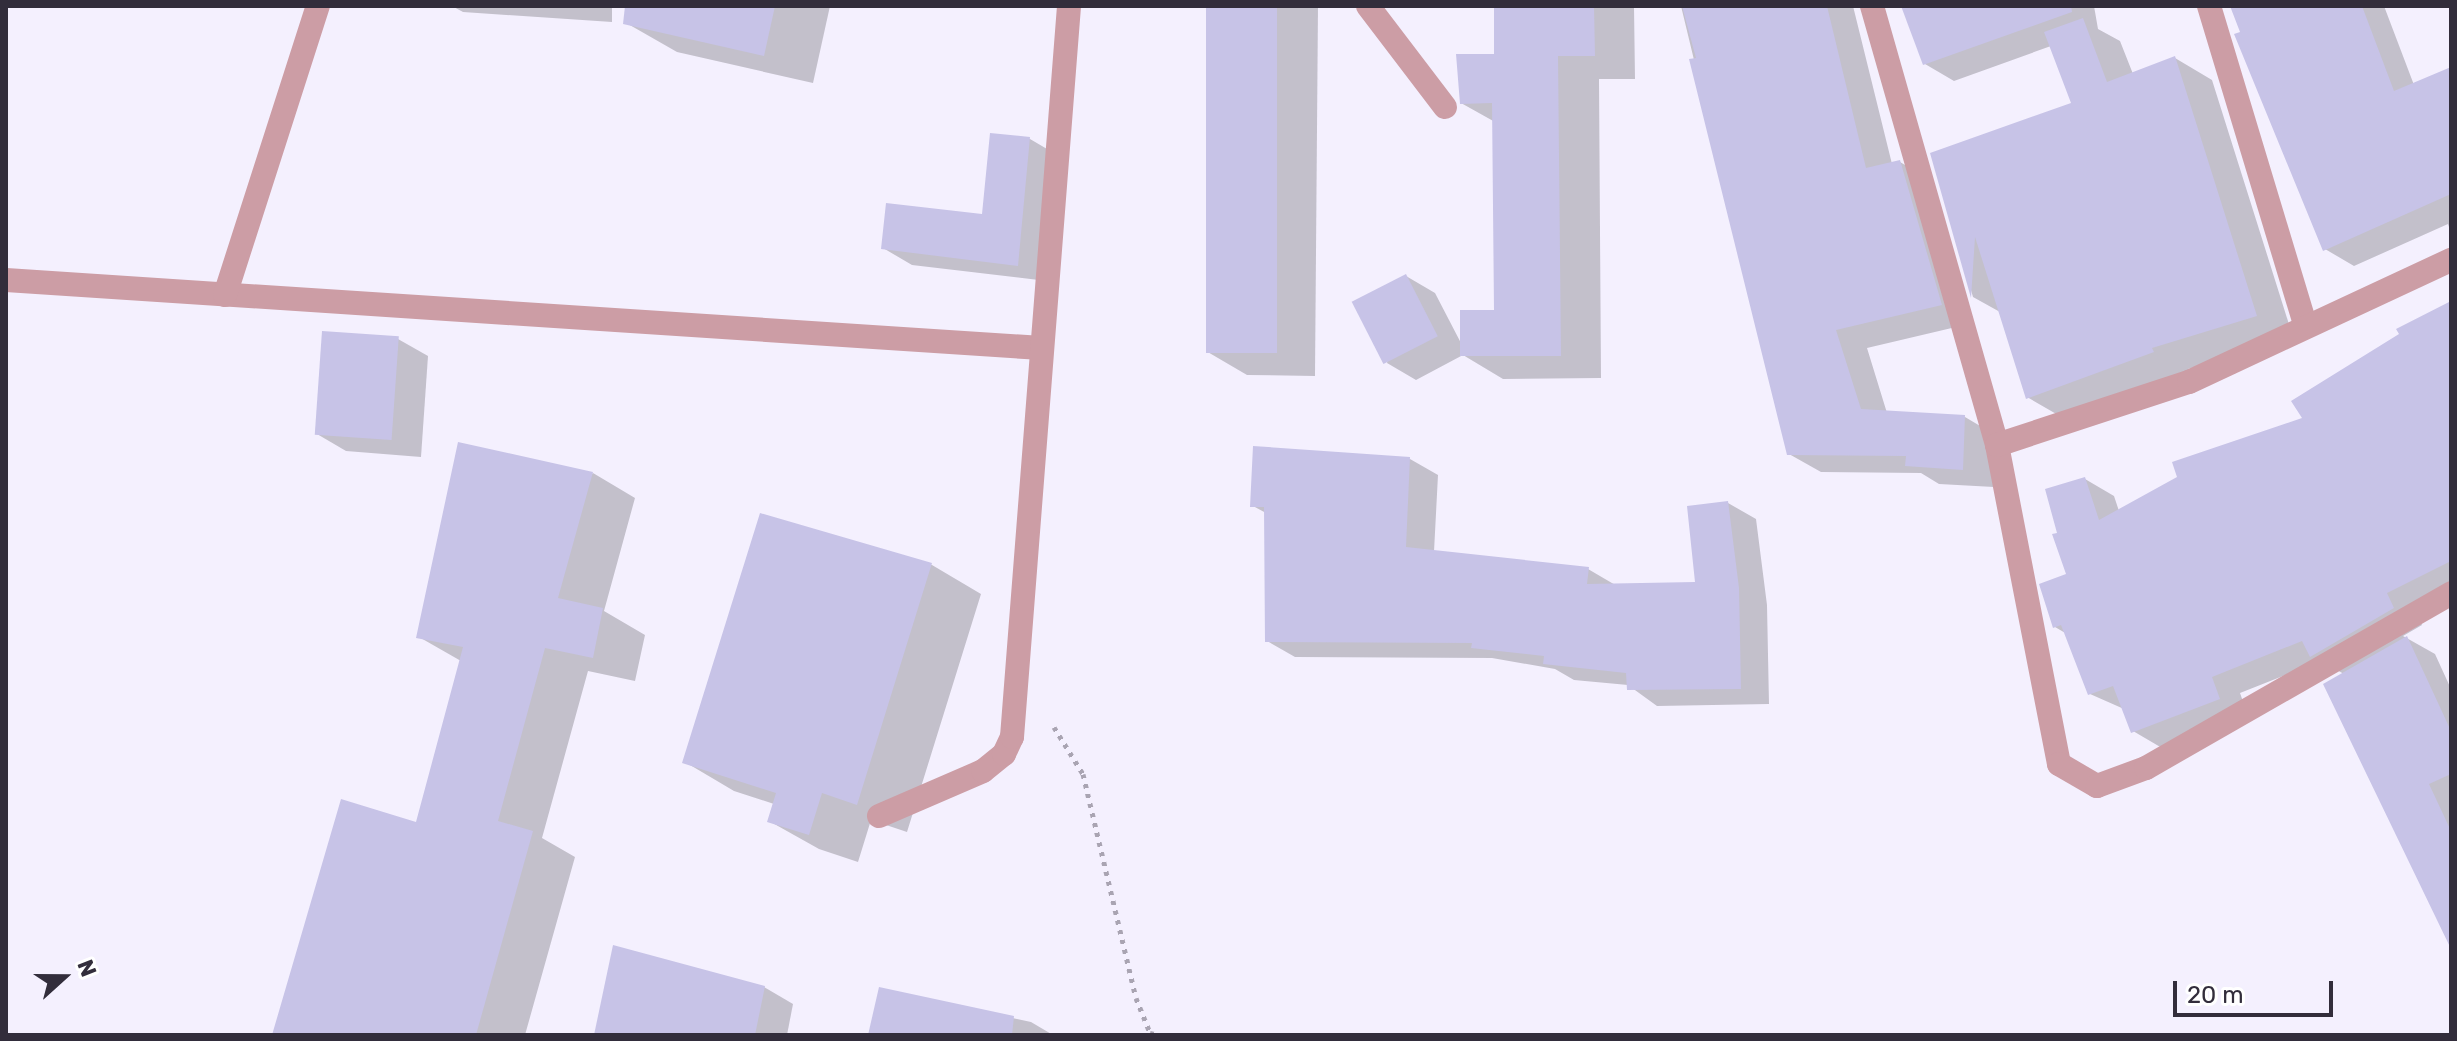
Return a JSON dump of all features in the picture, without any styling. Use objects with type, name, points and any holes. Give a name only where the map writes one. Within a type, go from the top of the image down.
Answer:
[{"type":"street","points":[[225,295],[318,6]]},
{"type":"street","points":[[879,816],[983,771],[1004,754],[1012,737],[1069,6]]},
{"type":"street","points":[[1368,6],[1445,107]]},
{"type":"street","points":[[1872,6],[1997,445],[2059,764],[2097,786],[2146,768],[2451,593]]},
{"type":"street","points":[[2209,6],[2306,327]]},
{"type":"street","points":[[1997,445],[2189,382],[2451,260]]},
{"type":"street","points":[[6,280],[1042,348]]},
{"type":"path","points":[[1017,669],[1083,774],[1136,998],[1150,1033],[1159,1035]]},
{"type":"building","points":[[625,6],[775,6],[764,56],[623,24]]},
{"type":"building","points":[[1206,6],[1277,6],[1277,353],[1206,353]]},
{"type":"building","points":[[1494,6],[1594,6],[1595,56],[1558,56],[1561,356],[1460,356],[1460,310],[1494,310],[1492,103],[1460,104],[1456,54],[1494,54]]},
{"type":"building","points":[[1682,6],[1827,6],[1866,168],[1900,160],[1942,305],[1836,330],[1861,409],[1965,415],[1963,470],[1905,466],[1906,456],[1787,455],[1689,59],[1696,58]]},
{"type":"building","points":[[1901,6],[2071,6],[2072,12],[1923,65]]},
{"type":"building","points":[[2230,6],[2362,6],[2394,91],[2451,67],[2451,194],[2323,251],[2234,34],[2240,32]]},
{"type":"building","points":[[2083,18],[2107,82],[2175,56],[2257,316],[2152,348],[2154,352],[2026,399],[1975,237],[1971,298],[1930,153],[2071,103],[2044,32]]},
{"type":"building","points":[[990,133],[1030,137],[1018,266],[881,249],[886,203],[982,214]]},
{"type":"building","points":[[1406,274],[1438,336],[1383,364],[1352,302]]},
{"type":"building","points":[[2451,301],[2451,561],[2387,593],[2394,608],[2310,657],[2302,641],[2212,677],[2220,699],[2131,733],[2113,686],[2088,695],[2061,625],[2053,628],[2039,584],[2066,574],[2052,534],[2057,533],[2045,489],[2085,477],[2099,520],[2177,477],[2172,462],[2302,418],[2291,401],[2399,334],[2396,329]]},
{"type":"building","points":[[322,331],[399,336],[392,440],[315,435]]},
{"type":"building","points":[[458,442],[593,472],[558,598],[603,608],[593,658],[545,648],[498,821],[533,831],[476,1035],[272,1035],[341,799],[416,822],[463,647],[416,638]]},
{"type":"building","points":[[1253,446],[1410,457],[1406,547],[1589,567],[1587,584],[1695,582],[1687,506],[1728,501],[1739,588],[1741,689],[1627,690],[1626,673],[1543,664],[1544,656],[1471,648],[1472,643],[1265,642],[1264,507],[1250,507]]},
{"type":"building","points":[[760,513],[932,563],[857,805],[822,793],[809,835],[767,822],[776,793],[682,763]]},
{"type":"building","points":[[2407,636],[2451,731],[2451,774],[2429,784],[2451,831],[2451,949],[2323,684]]},
{"type":"building","points":[[613,945],[765,986],[755,1035],[594,1035]]},
{"type":"building","points":[[879,987],[1014,1016],[1012,1035],[868,1035]]}]
